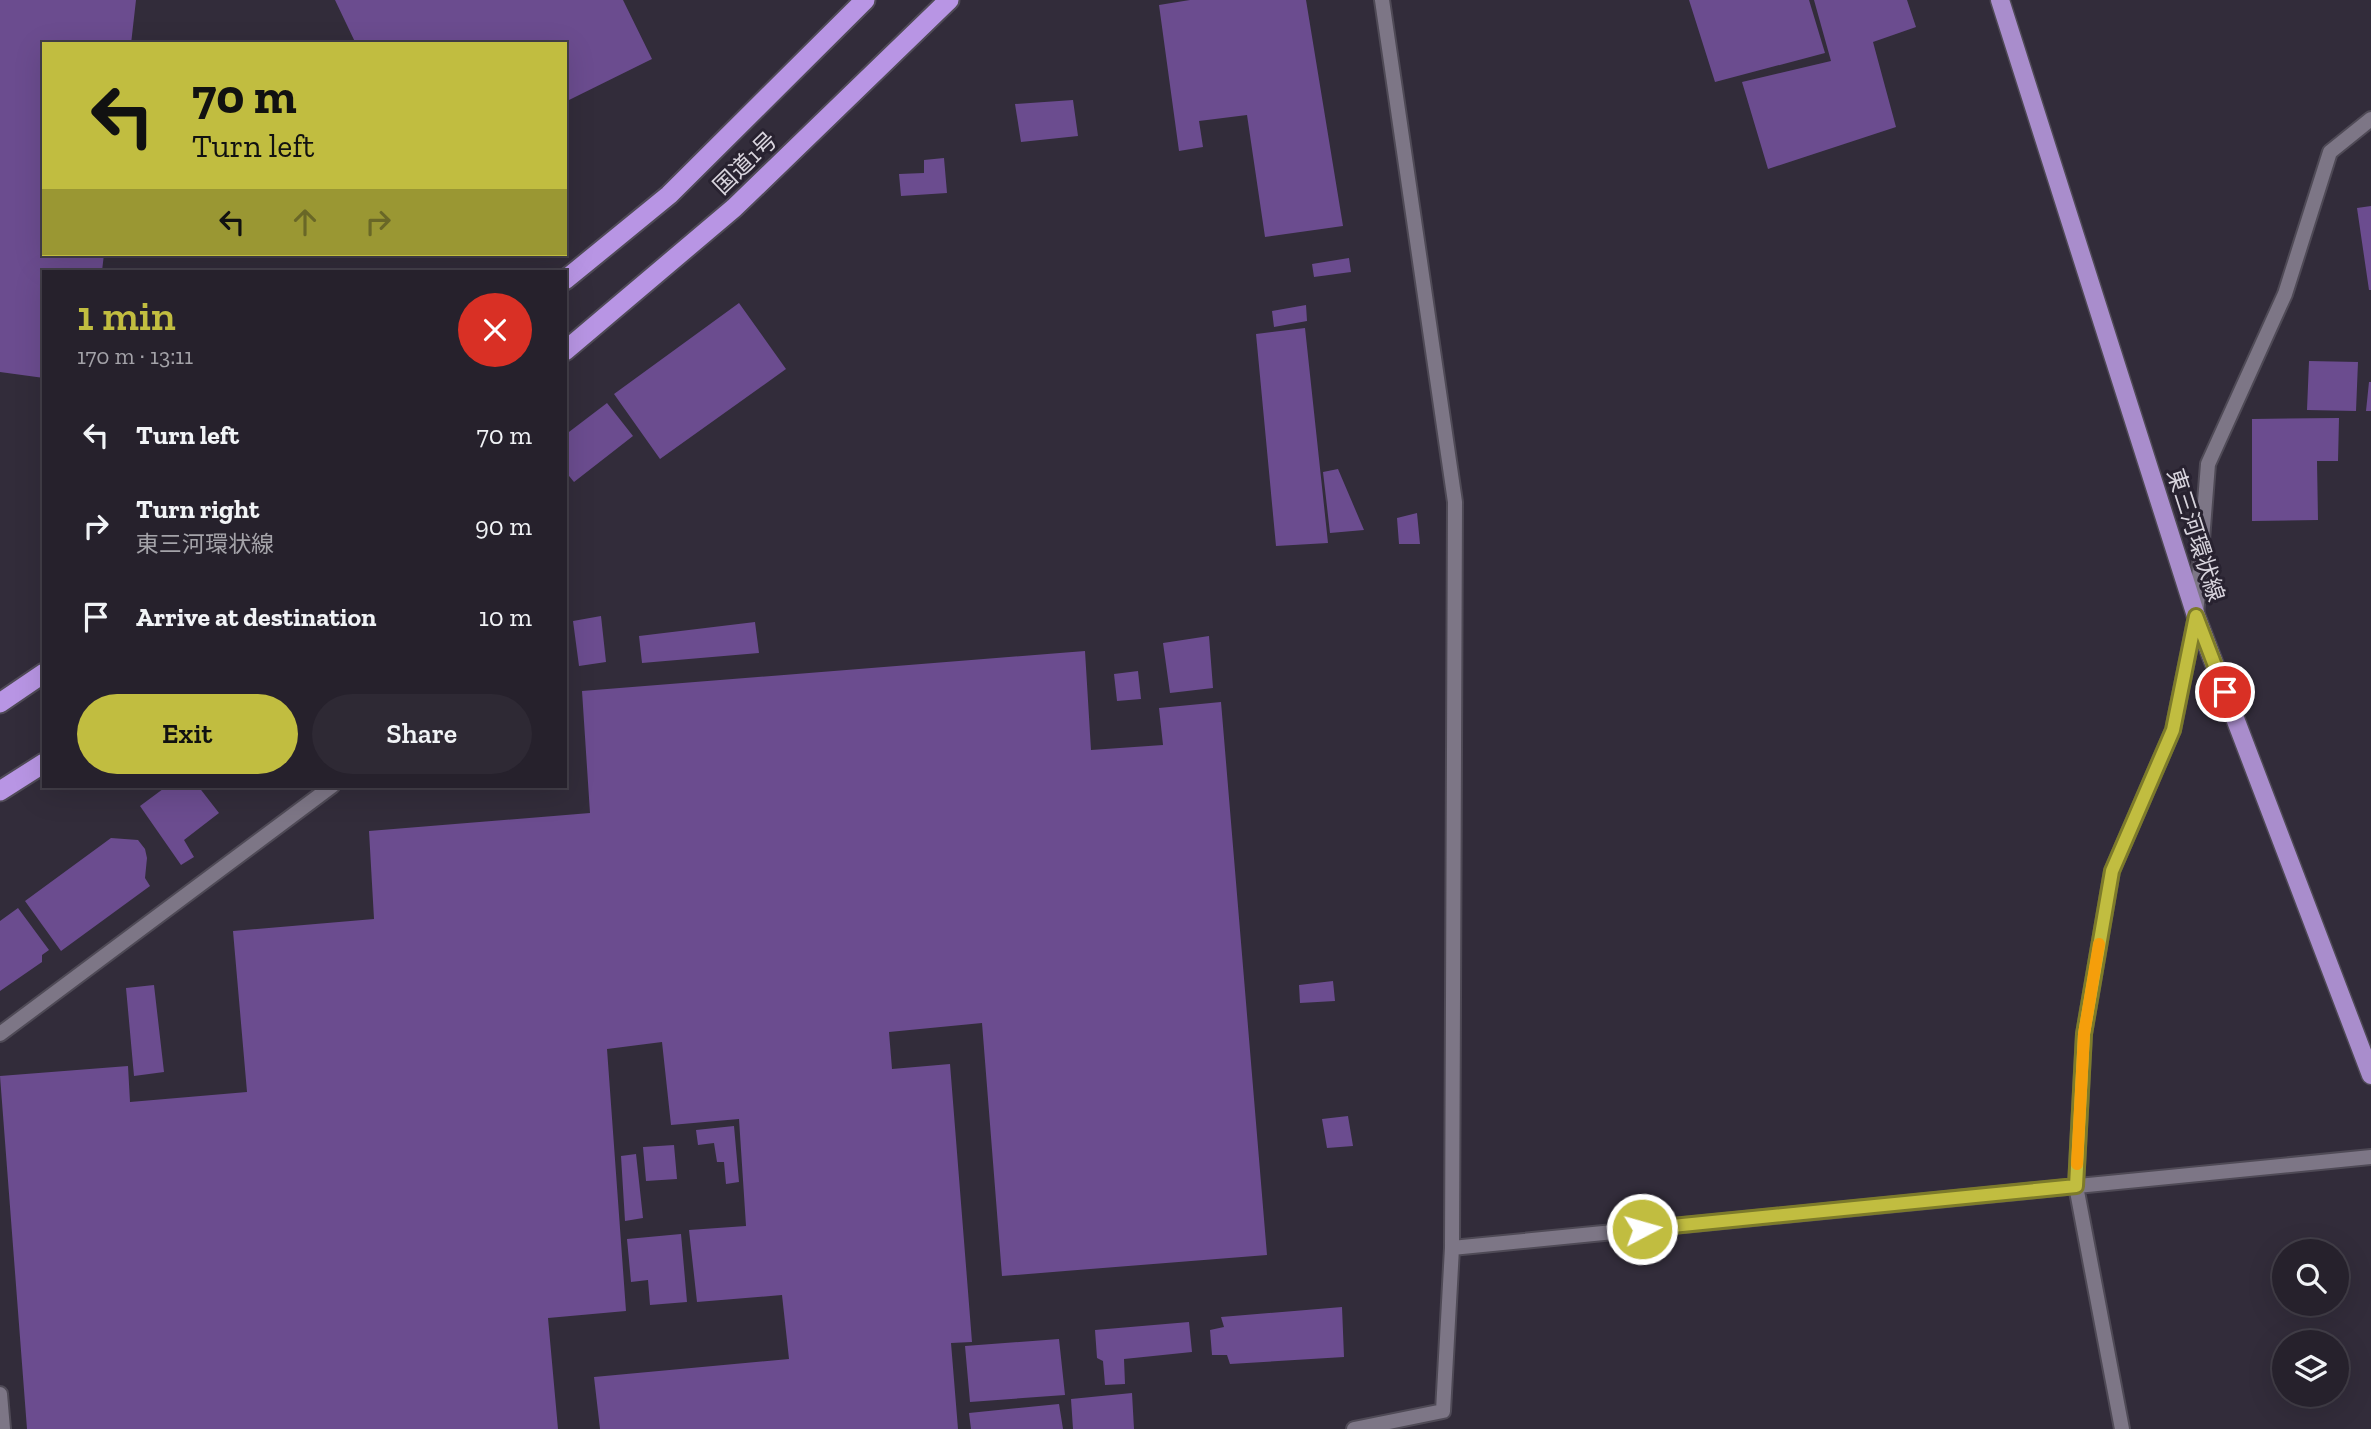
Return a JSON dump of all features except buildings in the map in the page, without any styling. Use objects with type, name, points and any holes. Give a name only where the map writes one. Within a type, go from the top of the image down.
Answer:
[{"type":"highway","name":"国道1号","points":[[567,278],[669,195],[865,0]]},
{"type":"highway","name":"国道1号","points":[[567,349],[734,208],[949,0]]},
{"type":"highway","points":[[0,703],[42,674]]},
{"type":"highway","points":[[0,790],[42,764]]},
{"type":"main road","name":"東三河環状線","points":[[2000,0],[2196,616],[2371,1075]]},
{"type":"street","points":[[1354,1429],[1443,1411],[1452,1248],[1455,502],[1382,0]]},
{"type":"street","points":[[2122,1429],[2076,1186],[2084,1034],[2112,871],[2173,730],[2196,616],[2208,464],[2285,294],[2330,152],[2371,119]]},
{"type":"street","points":[[0,1034],[329,788]]},
{"type":"street","points":[[1452,1248],[2371,1157]]},
{"type":"street","points":[[0,1394],[2,1429]]},
{"type":"slow traffic","points":[[2077,1164],[2084,1034],[2099,944]]},
{"type":"route","points":[[1642,1229],[2076,1186],[2084,1034],[2112,871],[2173,730],[2196,616],[2225,692]]}]
